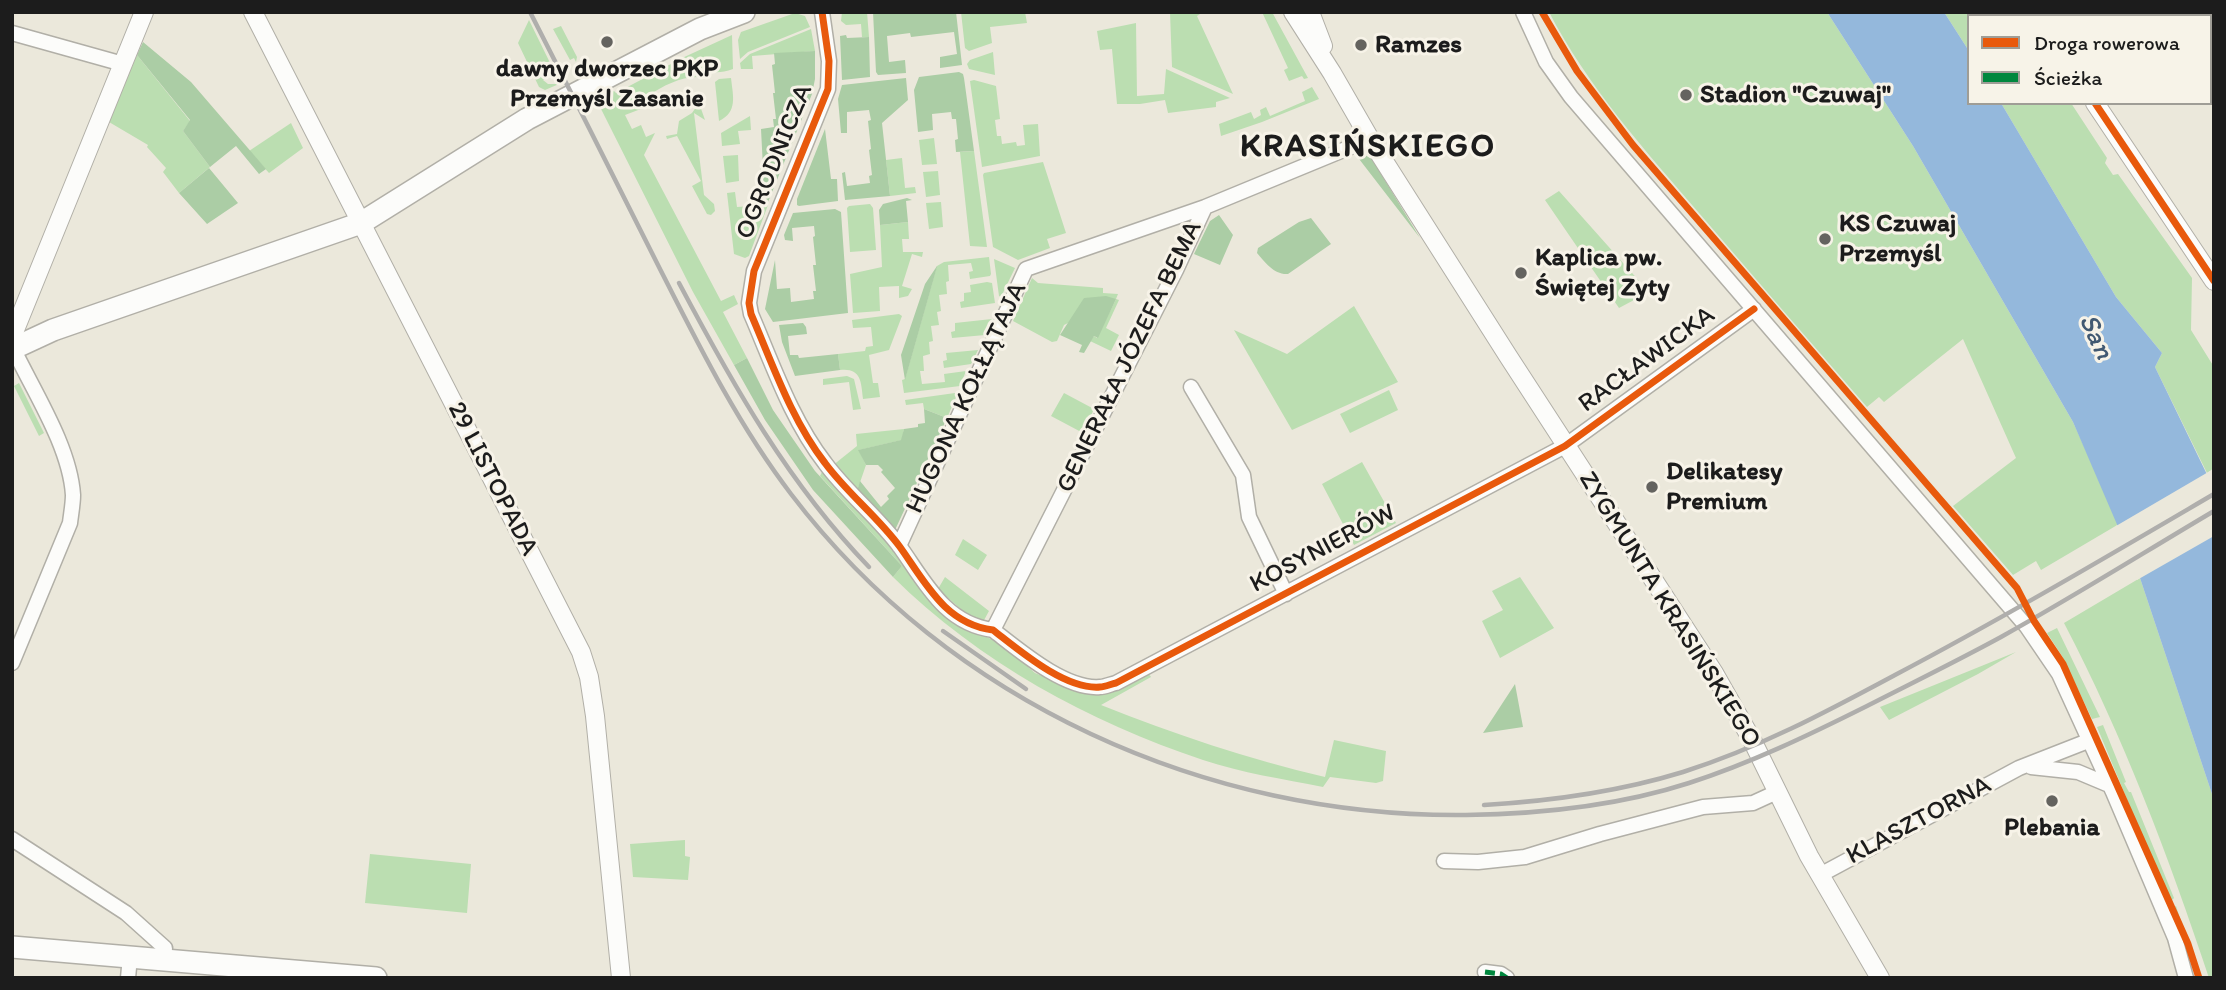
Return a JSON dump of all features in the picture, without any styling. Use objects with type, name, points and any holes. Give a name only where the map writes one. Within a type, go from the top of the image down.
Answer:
[{"type":"main road","points":[[13,348],[53,330],[361,223],[527,119],[700,29],[744,12]]},
{"type":"main road","points":[[12,947],[129,967],[164,960],[243,972],[376,978]]},
{"type":"street","points":[[14,327],[26,306],[144,12]]},
{"type":"street","name":"29 LISTOPADA","points":[[253,12],[581,652],[589,677],[595,716],[621,978]]},
{"type":"street","name":"OGRODNICZA","points":[[822,12],[829,61],[828,89],[754,271],[749,303],[751,314],[787,397],[808,438],[847,490],[899,546]]},
{"type":"street","name":"ZYGMUNTA KRASIŃSKIEGO","points":[[1293,12],[1370,139],[1565,446],[1714,673],[1752,740],[1820,875],[1880,978]]},
{"type":"street","name":"ZYGMUNTA KRASIŃSKIEGO","points":[[1310,12],[1332,73]]},
{"type":"street","points":[[1523,12],[1546,62],[1571,97],[2027,627],[2059,674],[2175,938],[2186,978]]},
{"type":"street","points":[[12,33],[123,64]]},
{"type":"street","points":[[2096,105],[2214,281]]},
{"type":"street","name":"GENERAŁA JÓZEFA BEMA","points":[[993,630],[1166,290],[1205,206],[1370,139]]},
{"type":"street","name":"HUGONA KOŁŁĄTAJA","points":[[899,546],[1026,269],[1205,206]]},
{"type":"street","points":[[26,306],[29,320],[36,327],[53,330]]},
{"type":"street","name":"RACŁAWICKA","points":[[1565,446],[1754,309]]},
{"type":"street","points":[[12,342],[60,445],[73,498],[70,523],[19,630],[12,663]]},
{"type":"street","points":[[1191,387],[1243,475],[1249,517],[1286,594]]},
{"type":"street","name":"KOSYNIERÓW","points":[[993,630],[1062,677],[1084,686],[1100,687],[1116,683],[1565,446]]},
{"type":"street","points":[[899,546],[930,593],[947,609],[964,621],[993,630]]},
{"type":"street","name":"KLASZTORNA","points":[[1820,875],[2019,768],[2088,741]]},
{"type":"street","name":"KLASZTORNA","points":[[2019,768],[2036,766],[2072,771],[2091,775],[2109,785]]},
{"type":"street","points":[[1444,861],[1478,862],[1525,857],[1703,807],[1753,803],[1777,792]]},
{"type":"street","points":[[12,839],[127,913],[165,948],[164,960]]},
{"type":"street","points":[[1485,972],[1506,972]]},
{"type":"green space","points":[[842,12],[867,12],[869,37],[862,37],[861,24],[846,25],[841,21]]},
{"type":"green space","points":[[873,12],[956,12],[962,65],[940,68],[940,57],[957,54],[954,32],[911,37],[910,33],[887,36],[889,62],[905,60],[906,73],[878,75]]},
{"type":"green space","points":[[961,12],[1025,12],[1027,23],[990,27],[992,43],[969,51],[965,48]]},
{"type":"green space","points":[[1170,12],[1203,12],[1197,16],[1233,94],[1172,67]]},
{"type":"green space","points":[[1262,12],[1272,12],[1308,78],[1304,79],[1302,76],[1289,81],[1284,70],[1288,68]]},
{"type":"green space","name":"KS Czuwaj Przemyśl","points":[[1549,12],[1827,12],[1913,146],[2073,422],[2119,524],[2041,570],[2036,561],[2013,575],[1953,506],[2016,458],[1963,339],[1884,402],[1879,397],[1867,407],[1638,141],[1581,66]]},
{"type":"green space","points":[[1944,12],[2025,12],[2026,14],[1967,14],[1967,48]]},
{"type":"green space","points":[[795,13],[805,16],[810,27],[748,52],[740,59],[738,40],[741,32]]},
{"type":"green space","points":[[529,20],[555,73],[555,77],[543,80],[548,84],[559,84],[545,90],[539,87],[518,43]]},
{"type":"green space","points":[[1136,23],[1137,96],[1164,94],[1166,69],[1230,98],[1216,102],[1216,107],[1168,113],[1165,100],[1117,104],[1112,49],[1100,50],[1097,31]]},
{"type":"green space","points":[[561,26],[577,57],[576,62],[574,58],[570,60],[553,29]]},
{"type":"green space","points":[[811,29],[815,51],[752,56],[753,69],[741,69],[740,63],[750,54]]},
{"type":"green space","points":[[732,35],[733,69],[712,72],[680,59]]},
{"type":"green space","points":[[846,35],[847,38],[869,37],[870,77],[842,80],[840,36]]},
{"type":"green space","points":[[143,42],[191,82],[266,169],[259,174],[236,146],[210,167],[183,131],[190,120],[137,55]]},
{"type":"green space","points":[[815,51],[812,94],[768,202],[761,202],[761,129],[774,127],[773,119],[776,119],[772,65],[775,64],[774,53]]},
{"type":"green space","points":[[993,52],[995,75],[969,69],[967,64],[970,60]]},
{"type":"green space","points":[[137,55],[190,121],[183,131],[210,167],[179,193],[163,172],[166,168],[148,145],[109,122]]},
{"type":"green space","points":[[671,64],[697,77],[678,80],[660,88],[649,95],[654,104],[625,115],[632,129],[641,125],[646,137],[655,133],[644,155],[721,301],[734,295],[738,304],[723,312],[747,358],[734,365],[693,292],[596,99],[614,91],[616,93]]},
{"type":"green space","points":[[959,72],[964,78],[974,151],[956,152],[956,119],[952,119],[951,112],[932,114],[933,130],[918,132],[914,90],[919,77]]},
{"type":"green space","points":[[731,78],[732,108],[719,121],[715,82]]},
{"type":"green space","points":[[906,78],[908,100],[882,123],[890,196],[845,200],[842,173],[845,172],[847,186],[870,183],[869,176],[872,175],[868,121],[871,120],[869,110],[847,112],[847,133],[841,133],[838,99],[842,85]]},
{"type":"green space","points":[[970,81],[996,86],[1000,119],[995,120],[997,136],[1001,136],[1002,144],[1016,142],[1017,146],[1025,145],[1023,125],[1038,124],[1040,156],[982,167]]},
{"type":"green space","points":[[1312,87],[1319,99],[1221,136],[1219,124],[1251,112],[1254,119],[1261,115],[1260,110],[1266,107],[1270,116],[1305,101],[1302,92]]},
{"type":"green space","points":[[699,103],[705,120],[694,113],[704,195],[714,204],[715,211],[711,215],[707,214],[692,186],[701,181],[677,136],[667,139],[666,136],[677,134],[679,121],[692,113]]},
{"type":"green space","points":[[2002,105],[2072,105],[2107,158],[2105,163],[2113,175],[2118,174],[2192,278],[2191,330],[2214,367],[2214,468],[2207,473],[2155,367],[2162,353],[2116,297]]},
{"type":"green space","points":[[750,116],[751,130],[738,131],[740,144],[722,146],[721,133]]},
{"type":"green space","points":[[291,123],[303,148],[269,173],[249,151]]},
{"type":"green space","points":[[825,129],[831,179],[837,179],[838,201],[799,206],[797,199]]},
{"type":"green space","points":[[934,138],[937,164],[922,165],[919,140]]},
{"type":"green space","points":[[974,151],[987,247],[970,246],[960,152]]},
{"type":"green space","points":[[1361,153],[1372,159],[1420,238],[1356,155]]},
{"type":"green space","points":[[738,155],[739,181],[726,183],[723,156]]},
{"type":"green space","points":[[902,158],[905,188],[915,187],[916,193],[890,196],[886,160]]},
{"type":"green space","points":[[1043,162],[1066,233],[1047,239],[1050,248],[1018,260],[993,247],[983,175]]},
{"type":"green space","points":[[209,168],[238,203],[207,224],[179,193]]},
{"type":"green space","points":[[938,171],[940,195],[926,197],[923,172]]},
{"type":"green space","points":[[1559,191],[1649,292],[1619,308],[1545,200]]},
{"type":"green space","points":[[735,192],[737,207],[768,205],[749,256],[745,258],[734,254],[727,193]]},
{"type":"green space","points":[[907,198],[912,200],[906,201],[908,222],[880,225],[879,210],[883,204]]},
{"type":"green space","points":[[941,202],[943,227],[929,229],[926,203]]},
{"type":"green space","points":[[870,204],[873,208],[876,250],[850,252],[847,208]]},
{"type":"green space","points":[[835,209],[841,212],[848,313],[773,322],[765,309],[775,260],[777,289],[790,288],[791,302],[814,299],[813,291],[816,291],[813,265],[816,265],[814,226],[792,228],[793,241],[785,240],[784,235],[793,213]]},
{"type":"green space","points":[[1219,215],[1233,235],[1220,265],[1194,254],[1210,221]]},
{"type":"green space","points":[[1311,218],[1331,244],[1288,274],[1274,270],[1257,253],[1258,248],[1299,222]]},
{"type":"green space","points":[[908,222],[909,239],[902,239],[903,252],[923,252],[922,257],[912,254],[902,286],[912,289],[908,296],[899,298],[899,286],[879,287],[880,311],[853,313],[850,274],[882,267],[880,225]]},
{"type":"green space","points":[[989,257],[990,276],[970,279],[969,272],[973,271],[971,263],[948,265],[947,294],[939,295],[939,325],[931,326],[933,341],[929,342],[930,354],[923,356],[924,371],[920,371],[922,384],[945,382],[944,374],[966,371],[960,386],[904,393],[902,380],[905,379],[937,266],[944,262]]},
{"type":"green space","points":[[994,259],[1015,268],[1001,297],[999,296]]},
{"type":"green space","points":[[937,266],[905,380],[901,355],[925,284]]},
{"type":"green space","points":[[1032,278],[1038,283],[1103,288],[1103,293],[1118,294],[1116,299],[1064,325],[1057,341],[1052,342],[1013,321]]},
{"type":"green space","points":[[992,283],[995,303],[961,308],[960,302],[964,301],[964,293],[971,292],[970,285]]},
{"type":"green space","points":[[1106,296],[1116,299],[1098,338],[1094,336],[1084,353],[1079,352],[1082,345],[1060,335],[1084,298]]},
{"type":"green space","points":[[1116,299],[1119,300],[1106,328],[1119,335],[1111,351],[1090,341],[1094,336],[1097,338]]},
{"type":"green space","points":[[1354,306],[1398,382],[1292,430],[1234,330],[1287,354]]},
{"type":"green space","points":[[899,314],[902,316],[889,350],[869,355],[873,383],[878,383],[880,397],[863,399],[859,377],[852,371],[840,370],[838,354],[865,351],[866,347],[873,346],[871,327],[853,328],[852,320]]},
{"type":"green space","points":[[992,319],[985,335],[952,338],[951,332],[955,331],[955,323]]},
{"type":"green space","points":[[803,323],[807,334],[788,336],[790,355],[798,355],[799,358],[838,354],[840,370],[795,376],[782,342],[779,325]]},
{"type":"green space","points":[[978,350],[971,364],[944,368],[946,353]]},
{"type":"green space","points":[[747,358],[773,410],[815,471],[902,566],[893,577],[813,490],[765,420],[734,365]]},
{"type":"green space","points":[[847,376],[854,379],[861,409],[853,410],[849,382],[823,385],[823,379]]},
{"type":"green space","points":[[19,383],[44,433],[39,436],[14,386]]},
{"type":"green space","points":[[1389,390],[1398,410],[1350,433],[1340,414]]},
{"type":"green space","points":[[955,393],[957,395],[947,418],[924,409],[923,403],[906,405],[905,400]]},
{"type":"green space","points":[[1064,393],[1094,409],[1083,433],[1051,416]]},
{"type":"green space","points":[[924,409],[947,418],[895,530],[857,491],[860,481],[881,507],[895,488],[878,465],[866,465],[858,450],[901,440],[904,429],[925,423]]},
{"type":"green space","points":[[904,429],[902,440],[859,450],[866,465],[857,491],[832,466],[857,446],[856,434]]},
{"type":"green space","points":[[1362,462],[1396,523],[1354,545],[1322,484]]},
{"type":"green space","points":[[822,472],[978,633],[1002,644],[1035,673],[1069,687],[1102,694],[1149,674],[1151,677],[1101,705],[1212,745],[1325,777],[1334,740],[1386,751],[1383,781],[1376,783],[1330,777],[1323,787],[1218,765],[1160,745],[1077,708],[999,662],[926,608],[893,577],[902,566],[820,476]]},
{"type":"green space","points":[[963,539],[987,555],[978,570],[955,555]]},
{"type":"green space","points":[[945,577],[989,611],[983,622],[965,613],[938,589]]},
{"type":"green space","points":[[1520,577],[1554,628],[1500,658],[1482,621],[1503,610],[1492,591]]},
{"type":"green space","points":[[2140,578],[2214,800],[2214,978],[2209,978],[2178,887],[2125,753],[2064,623]]},
{"type":"green space","points":[[2057,628],[2100,717],[2092,719],[2062,656],[2047,633]]},
{"type":"green space","points":[[2016,652],[1889,720],[1880,707]]},
{"type":"green space","points":[[1515,684],[1523,727],[1483,733]]},
{"type":"green space","points":[[2103,725],[2126,782],[2124,783],[2131,792],[2174,898],[2172,900],[2185,933],[2183,934],[2097,727]]},
{"type":"green space","points":[[685,840],[685,856],[690,857],[688,880],[633,877],[630,844]]},
{"type":"green space","points":[[370,854],[471,864],[467,913],[365,903]]},
{"type":"water","name":"San","points":[[1827,12],[1944,12],[1967,48],[1967,105],[2002,105],[2116,297],[2162,353],[2155,367],[2214,489],[2214,800],[2140,578],[2073,422],[1913,146]]},
{"type":"pier","points":[[2210,471],[2214,480],[2214,536],[2137,580],[2116,526]]},
{"type":"railway","points":[[530,12],[706,357],[737,414],[791,494],[855,568],[927,633],[1006,688],[1091,734],[1181,770],[1274,796],[1369,811],[1466,815],[1522,813],[1635,798],[1735,767],[1845,717],[2028,622],[2214,511]]},
{"type":"railway","points":[[679,283],[741,396],[764,432],[813,502],[869,567]]},
{"type":"railway","points":[[1484,805],[1560,798],[1634,785],[1683,772],[1765,741],[1976,631],[2214,494]]},
{"type":"railway","points":[[943,631],[1026,689]]},
{"type":"marked path","points":[[1485,972],[1501,974],[1507,978]]},
{"type":"cycle path","points":[[822,12],[829,61],[828,89],[754,271],[749,303],[751,314],[784,391],[813,446],[834,474],[900,547],[938,599],[962,619],[993,630],[1029,658],[1072,682],[1100,687],[1116,683],[1565,446],[1754,309]]},
{"type":"cycle path","points":[[1542,12],[1577,71],[1633,145],[2017,588],[2034,621],[2063,664],[2188,944],[2199,978]]},
{"type":"cycle path","points":[[2096,105],[2214,281]]},
{"type":"place","name":"dawny dworzec PKP Przemyśl Zasanie","points":[[607,42]]},
{"type":"place","name":"Ramzes","points":[[1361,45]]},
{"type":"place","name":"Stadion \"Czuwaj\"","points":[[1686,95]]},
{"type":"place","name":"KS Czuwaj Przemyśl","points":[[1825,239]]},
{"type":"place","name":"Kaplica pw. Świętej Zyty","points":[[1521,273]]},
{"type":"place","name":"Delikatesy Premium","points":[[1652,487]]},
{"type":"place","name":"Plebania","points":[[2052,801]]},
{"type":"district","name":"KRASIŃSKIEGO","points":[[1368,148]]}]
